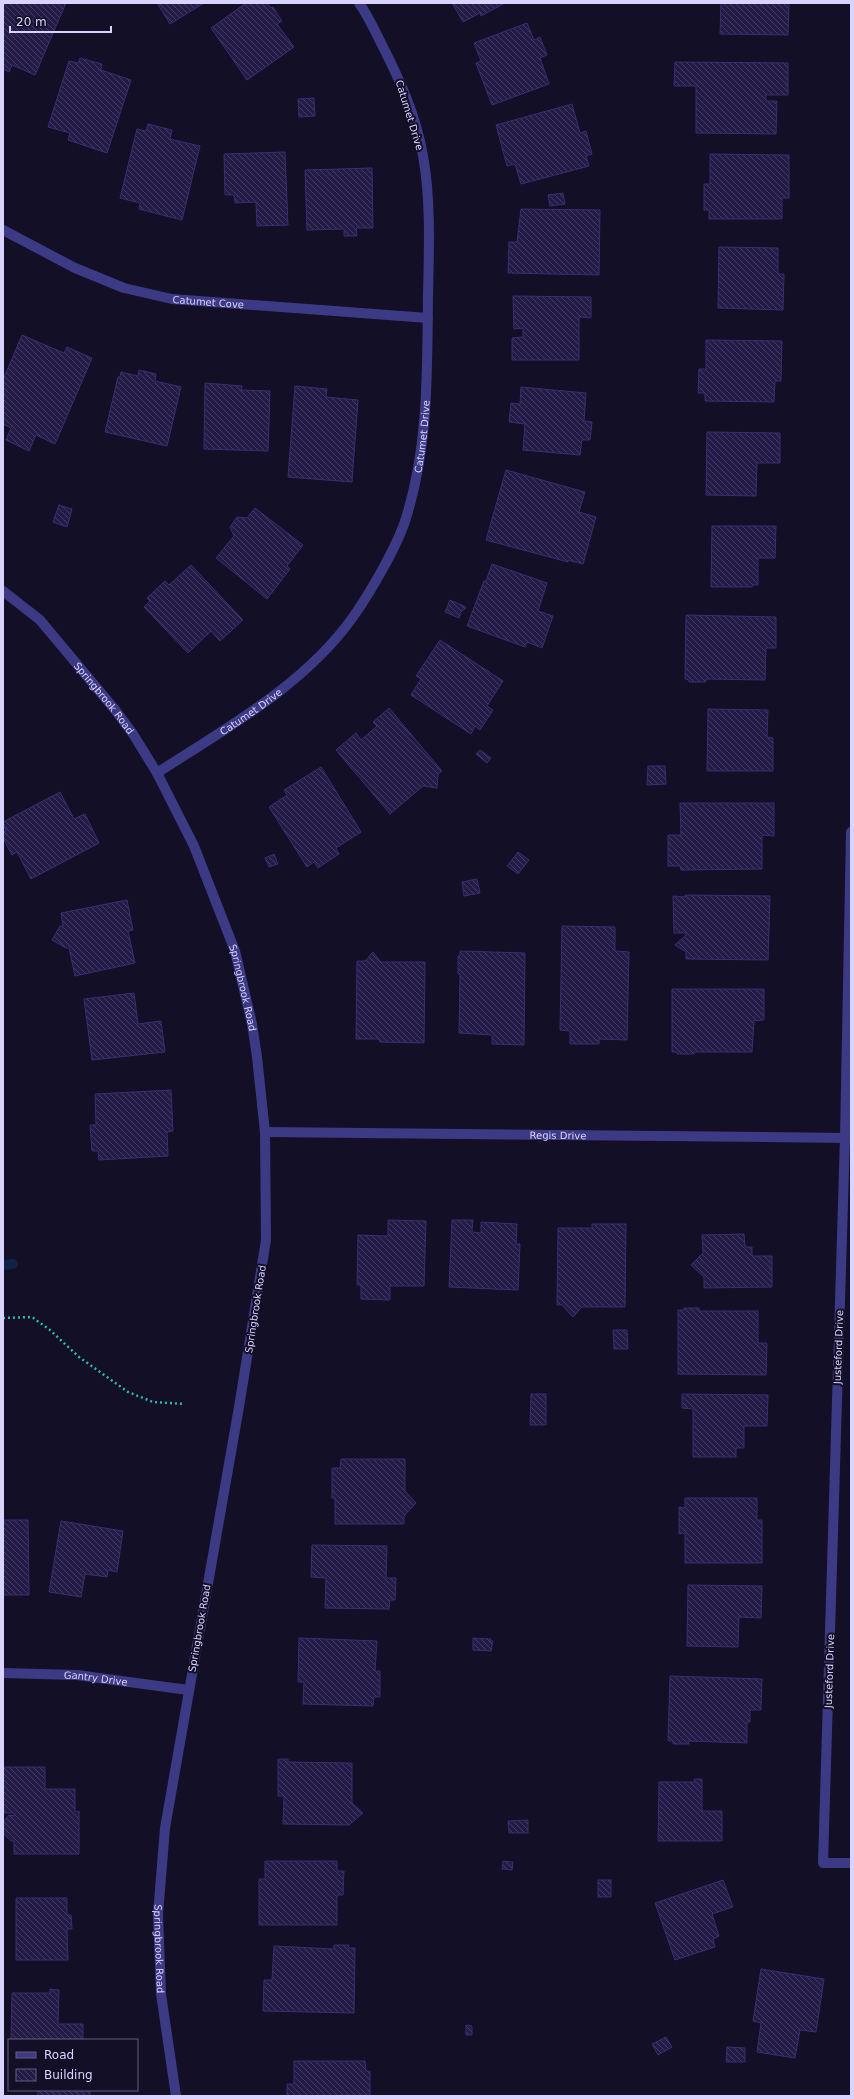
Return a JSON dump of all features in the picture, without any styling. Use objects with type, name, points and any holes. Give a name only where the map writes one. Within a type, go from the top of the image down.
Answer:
[{"type":"street","name":"Catumet Drive","points":[[157,773],[282,689],[326,649],[353,617],[386,561],[406,521],[417,479],[425,426],[429,233],[423,156],[400,80],[359,3]]},
{"type":"street","name":"Catumet Cove","points":[[3,230],[75,268],[117,285],[172,299],[428,318]]},
{"type":"street","name":"Springbrook Road","points":[[3,591],[45,626],[116,711],[133,734],[157,773],[194,846],[235,951],[252,1024],[265,1132],[266,1240],[240,1407],[188,1690],[165,1828],[158,1914],[161,1994],[176,2096]]},
{"type":"street","name":"Justeford Drive","points":[[851,832],[848,1137],[823,1862],[851,1863]]},
{"type":"street","name":"Regis Drive","points":[[265,1132],[848,1137]]},
{"type":"street","name":"Gantry Drive","points":[[3,1673],[78,1675],[188,1690]]},
{"type":"path","points":[[3,1318],[32,1317],[50,1330],[79,1357],[128,1392],[153,1402],[185,1404]]},
{"type":"building","points":[[3,3],[66,3],[35,75],[12,65],[9,72],[3,69]]},
{"type":"building","points":[[157,3],[204,3],[170,24]]},
{"type":"building","points":[[246,3],[267,3],[271,8],[273,7],[282,21],[277,24],[294,47],[247,80],[211,28]]},
{"type":"building","points":[[452,3],[505,3],[481,16],[480,13],[463,22]]},
{"type":"building","points":[[721,3],[789,3],[788,35],[720,34]]},
{"type":"building","points":[[527,23],[534,40],[540,37],[547,55],[540,58],[549,84],[492,105],[476,63],[481,61],[474,43]]},
{"type":"building","points":[[80,58],[102,64],[101,70],[131,80],[107,153],[68,140],[70,133],[48,127],[69,61],[78,63]]},
{"type":"building","points":[[675,62],[788,63],[788,95],[766,95],[766,101],[777,101],[776,134],[696,133],[696,86],[674,86]]},
{"type":"building","points":[[314,98],[315,116],[299,117],[298,99]]},
{"type":"building","points":[[572,104],[580,133],[586,131],[592,154],[586,156],[589,166],[521,184],[515,164],[507,166],[496,125]]},
{"type":"building","points":[[148,124],[172,130],[170,139],[200,146],[182,220],[139,209],[140,203],[120,198],[137,129],[146,131]]},
{"type":"building","points":[[285,152],[288,225],[257,226],[256,202],[235,203],[234,195],[225,195],[224,154]]},
{"type":"building","points":[[710,154],[789,155],[789,198],[782,198],[782,219],[709,219],[709,210],[704,210],[704,184],[710,184]]},
{"type":"building","points":[[372,168],[373,228],[356,228],[357,236],[344,236],[344,229],[307,230],[305,170]]},
{"type":"building","points":[[563,193],[565,204],[550,206],[548,195]]},
{"type":"building","points":[[521,209],[600,210],[599,275],[508,273],[509,242],[517,242]]},
{"type":"building","points":[[719,247],[778,248],[778,274],[784,274],[783,310],[718,308]]},
{"type":"building","points":[[513,296],[591,297],[591,318],[579,317],[579,360],[512,360],[512,338],[523,337],[523,328],[514,329]]},
{"type":"building","points":[[22,335],[64,353],[67,347],[92,358],[55,444],[36,435],[29,451],[6,440],[11,428],[3,424],[3,380]]},
{"type":"building","points":[[706,340],[782,341],[781,381],[775,381],[774,402],[705,401],[705,393],[698,393],[699,369],[706,369]]},
{"type":"building","points":[[139,370],[156,374],[155,381],[181,387],[167,446],[105,432],[118,377],[120,377],[121,372],[138,376]]},
{"type":"building","points":[[205,383],[242,386],[241,390],[270,391],[268,451],[204,449]]},
{"type":"building","points":[[295,386],[327,389],[326,397],[358,400],[352,482],[288,477]]},
{"type":"building","points":[[521,387],[586,393],[584,421],[592,422],[590,440],[582,440],[580,455],[523,450],[525,424],[509,422],[511,403],[520,404]]},
{"type":"building","points":[[707,432],[780,433],[780,463],[757,463],[756,496],[706,495]]},
{"type":"building","points":[[506,470],[585,492],[579,512],[596,517],[583,564],[568,560],[568,562],[486,540]]},
{"type":"building","points":[[59,505],[72,509],[67,527],[53,522]]},
{"type":"building","points":[[255,508],[303,545],[287,566],[290,569],[267,599],[216,558],[234,536],[230,527],[237,517],[247,518]]},
{"type":"building","points":[[712,526],[776,526],[775,558],[758,558],[758,585],[753,585],[752,587],[711,587]]},
{"type":"building","points":[[492,564],[547,583],[538,611],[553,616],[542,648],[527,642],[525,647],[467,626]]},
{"type":"building","points":[[191,565],[243,620],[220,641],[211,631],[188,653],[144,607],[150,601],[147,598],[165,581],[169,585]]},
{"type":"building","points":[[450,600],[466,607],[462,610],[459,618],[445,612]]},
{"type":"building","points":[[686,615],[776,617],[776,648],[766,648],[765,680],[706,679],[706,682],[689,682],[689,680],[685,679]]},
{"type":"building","points":[[440,640],[503,681],[487,706],[493,710],[480,730],[475,726],[471,734],[411,695],[421,679],[416,676]]},
{"type":"building","points":[[389,708],[442,771],[438,774],[437,788],[423,786],[390,814],[336,750],[356,733],[361,740],[377,726],[373,722]]},
{"type":"building","points":[[708,709],[768,710],[767,737],[773,738],[773,771],[707,771]]},
{"type":"building","points":[[480,750],[491,758],[487,763],[476,754]]},
{"type":"building","points":[[648,766],[665,766],[666,784],[647,785]]},
{"type":"building","points":[[321,767],[361,832],[336,848],[339,854],[318,868],[314,862],[307,867],[269,807],[287,795],[284,790]]},
{"type":"building","points":[[60,792],[74,819],[85,814],[99,843],[31,879],[17,852],[12,855],[3,838],[3,832],[6,831],[3,822]]},
{"type":"building","points":[[680,803],[774,803],[774,836],[762,835],[762,869],[681,870],[680,866],[668,866],[668,835],[681,835]]},
{"type":"building","points":[[518,852],[529,860],[518,874],[507,866]]},
{"type":"building","points":[[274,854],[278,864],[269,867],[265,858]]},
{"type":"building","points":[[477,879],[480,893],[464,896],[462,882]]},
{"type":"building","points":[[685,895],[770,896],[768,960],[686,959],[686,952],[675,945],[686,935],[686,933],[674,933],[673,896],[685,897]]},
{"type":"building","points":[[127,900],[133,930],[128,931],[135,963],[75,976],[69,948],[66,948],[52,940],[60,926],[63,926],[61,913]]},
{"type":"building","points":[[562,926],[615,927],[615,951],[629,952],[627,1040],[599,1039],[599,1044],[570,1044],[570,1031],[560,1030]]},
{"type":"building","points":[[460,951],[525,953],[524,1045],[492,1044],[492,1035],[459,1033],[460,974],[458,974],[458,956],[460,956]]},
{"type":"building","points":[[373,952],[381,962],[425,962],[424,1043],[380,1042],[379,1039],[356,1039],[357,961],[365,961]]},
{"type":"building","points":[[672,989],[764,989],[764,1020],[754,1021],[752,1052],[694,1052],[694,1054],[677,1054],[677,1052],[672,1052]]},
{"type":"building","points":[[134,993],[138,1024],[161,1021],[165,1052],[92,1060],[84,999]]},
{"type":"building","points":[[171,1090],[173,1131],[167,1132],[168,1156],[99,1160],[98,1151],[92,1151],[90,1125],[96,1125],[95,1094]]},
{"type":"building","points":[[388,1220],[426,1221],[424,1286],[390,1286],[390,1300],[361,1299],[361,1285],[357,1285],[358,1235],[388,1236]]},
{"type":"building","points":[[452,1220],[473,1220],[472,1232],[481,1233],[481,1222],[517,1224],[516,1244],[520,1244],[518,1290],[449,1287]]},
{"type":"building","points":[[592,1224],[626,1224],[625,1307],[582,1307],[573,1317],[562,1305],[557,1305],[558,1228],[592,1228]]},
{"type":"building","points":[[744,1234],[745,1247],[752,1247],[752,1256],[772,1256],[772,1287],[704,1288],[704,1277],[691,1265],[703,1253],[702,1235]]},
{"type":"building","points":[[684,1308],[699,1308],[699,1311],[758,1311],[758,1343],[767,1343],[766,1375],[678,1374],[678,1310],[684,1310]]},
{"type":"building","points":[[613,1330],[627,1330],[628,1349],[614,1349]]},
{"type":"building","points":[[531,1394],[546,1394],[546,1425],[530,1425]]},
{"type":"building","points":[[682,1394],[768,1395],[767,1426],[744,1426],[744,1448],[736,1448],[736,1457],[693,1457],[693,1409],[682,1408]]},
{"type":"building","points":[[341,1459],[405,1459],[405,1491],[416,1503],[404,1516],[404,1524],[335,1524],[335,1498],[332,1498],[332,1468],[340,1468]]},
{"type":"building","points":[[685,1498],[757,1498],[757,1520],[762,1520],[762,1563],[685,1563],[685,1533],[679,1534],[679,1507],[685,1508]]},
{"type":"building","points":[[3,1520],[28,1520],[29,1595],[3,1595]]},
{"type":"building","points":[[61,1521],[123,1531],[117,1572],[108,1570],[107,1577],[85,1574],[81,1597],[49,1592]]},
{"type":"building","points":[[312,1545],[387,1546],[386,1578],[396,1578],[395,1600],[390,1600],[389,1609],[325,1608],[326,1578],[311,1577]]},
{"type":"building","points":[[688,1585],[762,1586],[761,1618],[739,1617],[738,1647],[687,1646]]},
{"type":"building","points":[[299,1638],[377,1641],[375,1671],[380,1671],[380,1697],[374,1697],[373,1706],[303,1704],[304,1682],[298,1682]]},
{"type":"building","points":[[473,1638],[491,1639],[490,1641],[493,1641],[491,1651],[473,1650]]},
{"type":"building","points":[[670,1676],[762,1679],[761,1710],[750,1710],[750,1722],[747,1722],[747,1743],[688,1741],[689,1744],[673,1744],[673,1741],[668,1741]]},
{"type":"building","points":[[278,1759],[288,1759],[288,1762],[352,1763],[352,1803],[363,1813],[349,1825],[283,1824],[284,1796],[278,1796]]},
{"type":"building","points":[[3,1767],[45,1767],[45,1789],[75,1789],[75,1812],[79,1811],[79,1854],[14,1854],[14,1841],[11,1841],[3,1833],[3,1822],[9,1815],[14,1816],[14,1813],[3,1813]]},
{"type":"building","points":[[694,1779],[702,1779],[702,1811],[722,1811],[722,1841],[658,1841],[659,1782],[695,1782]]},
{"type":"building","points":[[528,1820],[528,1833],[509,1833],[508,1821]]},
{"type":"building","points":[[265,1861],[337,1861],[337,1871],[344,1871],[343,1895],[337,1895],[337,1925],[259,1925],[259,1879],[265,1879]]},
{"type":"building","points":[[503,1861],[513,1862],[512,1870],[502,1869]]},
{"type":"building","points":[[598,1880],[611,1880],[611,1897],[598,1897]]},
{"type":"building","points":[[723,1880],[733,1907],[712,1914],[719,1936],[713,1939],[715,1947],[675,1960],[655,1903]]},
{"type":"building","points":[[16,1898],[67,1898],[67,1915],[71,1915],[72,1929],[67,1929],[68,1960],[16,1960]]},
{"type":"building","points":[[334,1945],[349,1945],[348,1948],[355,1948],[354,2013],[263,2011],[264,1980],[272,1980],[274,1946],[334,1949]]},
{"type":"building","points":[[761,1969],[824,1979],[816,2032],[800,2030],[795,2058],[757,2052],[761,2023],[753,2021]]},
{"type":"building","points":[[50,1989],[59,1990],[58,2024],[83,2024],[83,2039],[11,2039],[12,1993],[50,1993]]},
{"type":"building","points":[[466,2025],[472,2026],[472,2035],[466,2035]]},
{"type":"building","points":[[666,2037],[672,2047],[658,2055],[652,2044]]},
{"type":"building","points":[[727,2047],[745,2048],[745,2062],[726,2062]]},
{"type":"building","points":[[294,2061],[365,2061],[366,2071],[370,2071],[370,2095],[287,2096],[287,2084],[294,2084]]},
{"type":"building","points":[[38,2091],[90,2091],[90,2096],[38,2096]]},
{"type":"waterway","points":[[3,1265],[13,1264]]}]
